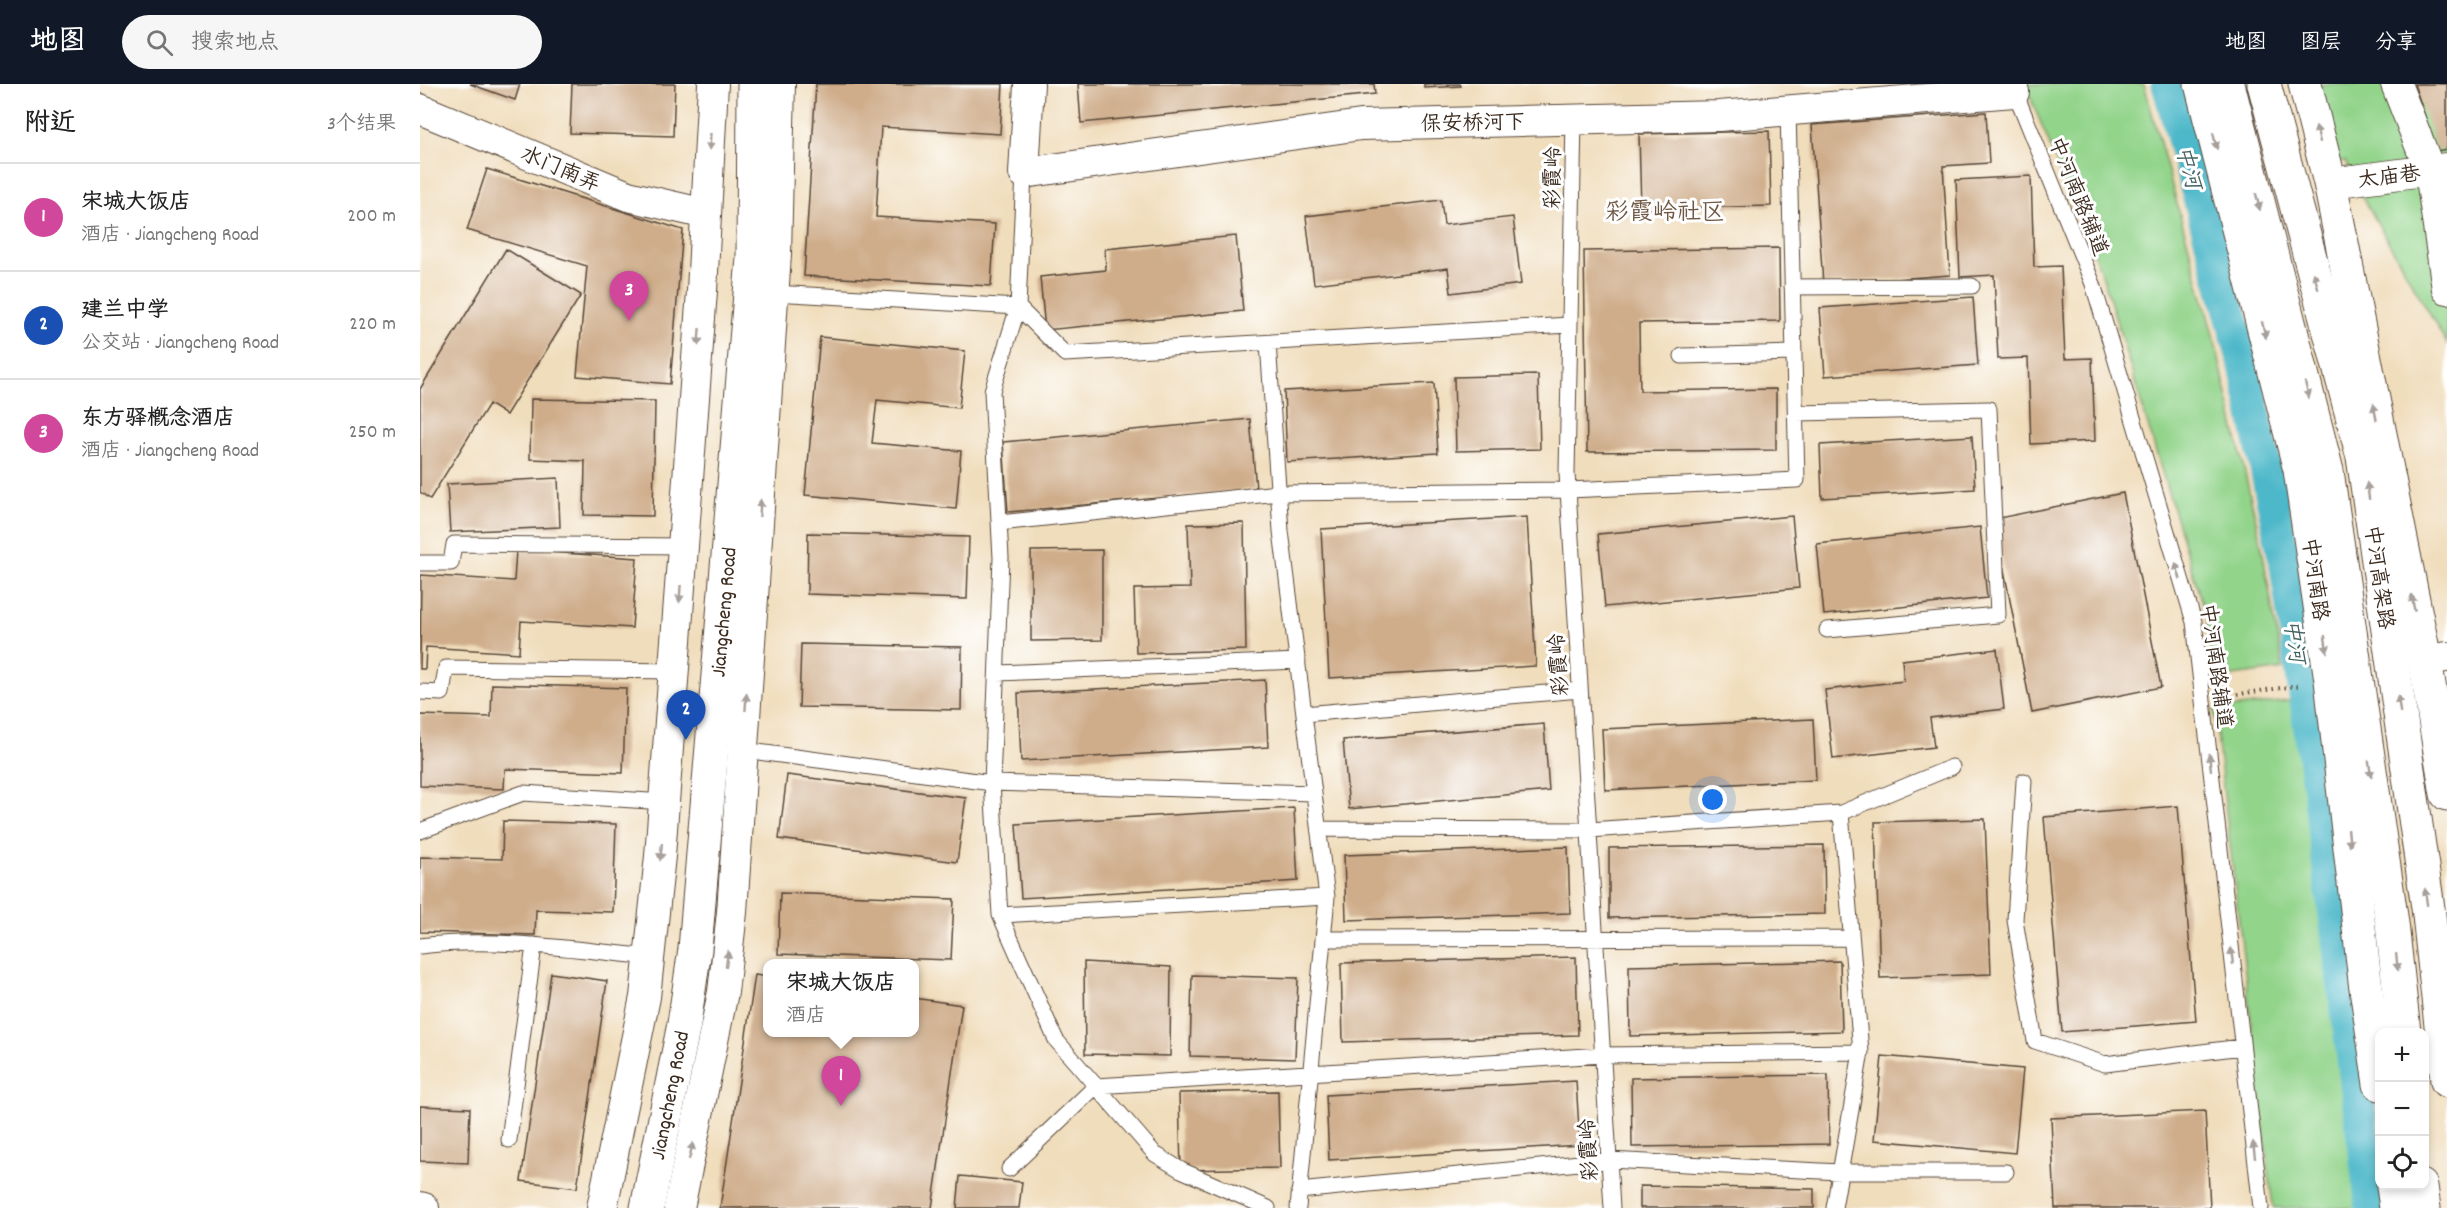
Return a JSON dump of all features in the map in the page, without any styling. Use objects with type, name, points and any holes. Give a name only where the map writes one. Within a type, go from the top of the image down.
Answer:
[{"type":"main road","name":"Jiangcheng Road","points":[[646,1208],[684,1024],[694,949],[753,258],[754,84]]},
{"type":"main road","name":"中河南路","points":[[2201,84],[2300,470],[2331,680],[2379,1082]]},
{"type":"main road","name":"中河高架路","points":[[2228,84],[2327,471],[2392,923],[2404,1028]]},
{"type":"main road","name":"中河高架路","points":[[2264,84],[2363,457],[2429,915],[2447,1081]]},
{"type":"main road","points":[[2305,84],[2330,183],[2436,659],[2447,794]]},
{"type":"main road","points":[[2394,1190],[2396,1208]]},
{"type":"main road","points":[[2422,1190],[2424,1208]]},
{"type":"street","name":"Jiangcheng Road","points":[[602,1208],[645,997],[665,802],[684,546],[713,84]]},
{"type":"street","name":"Jiangcheng Road","points":[[679,1208],[723,992],[732,912],[774,293],[780,84]]},
{"type":"street","points":[[1024,173],[1029,84]]},
{"type":"street","points":[[2396,84],[2438,169],[2447,289]]},
{"type":"street","name":"保安桥河下","points":[[1024,173],[1361,124],[1719,116],[2013,88]]},
{"type":"street","name":"水门南弄","points":[[420,109],[628,196],[706,214]]},
{"type":"street","name":"太庙巷","points":[[2330,183],[2438,169]]},
{"type":"lane","name":"中河南路辅道","points":[[2013,88],[2093,284],[2194,622],[2261,1208]]},
{"type":"lane","points":[[999,523],[1278,493],[1568,490],[1797,480],[1788,110]]},
{"type":"lane","name":"彩霞岭","points":[[1574,119],[1568,490],[1612,1208]]},
{"type":"lane","points":[[1024,173],[1018,307],[992,391],[1001,558],[992,783],[1000,915],[1056,1040],[1155,1154],[1181,1170],[1268,1208]]},
{"type":"lane","points":[[1792,287],[1972,286]]},
{"type":"lane","points":[[774,293],[1018,307],[1065,354],[1570,325]]},
{"type":"lane","points":[[1268,343],[1278,493],[1328,897],[1298,1208]]},
{"type":"lane","points":[[1682,356],[1794,353]]},
{"type":"lane","points":[[1796,413],[1989,409],[1998,615],[1827,630]]},
{"type":"lane","points":[[420,563],[451,563],[454,544],[684,546]]},
{"type":"lane","points":[[997,673],[1298,661]]},
{"type":"lane","points":[[420,692],[442,693],[446,668],[675,671]]},
{"type":"lane","points":[[1304,714],[1580,690]]},
{"type":"lane","points":[[743,750],[992,783],[1314,793]]},
{"type":"lane","points":[[1319,829],[1589,830],[1841,813],[1952,767]]},
{"type":"lane","points":[[2024,782],[2015,920],[2035,1041],[2105,1064],[2242,1047]]},
{"type":"lane","points":[[420,831],[523,793],[665,802]]},
{"type":"lane","points":[[1834,1208],[1861,1052],[1841,813]]},
{"type":"lane","points":[[1000,915],[1328,897]]},
{"type":"lane","points":[[1323,939],[1851,938]]},
{"type":"lane","points":[[420,946],[455,942],[534,945],[649,957]]},
{"type":"lane","points":[[509,1140],[534,945]]},
{"type":"lane","points":[[1009,1170],[1096,1086],[1603,1055],[1861,1052]]},
{"type":"lane","points":[[1299,1191],[1610,1160],[1840,1172],[2006,1172]]},
{"type":"path","points":[[2202,699],[2273,690]]},
{"type":"green space","points":[[2025,84],[2144,84],[2215,342],[2261,543],[2283,669],[2212,679],[2207,620],[2103,277]]},
{"type":"green space","points":[[2304,84],[2447,84],[2447,344],[2354,182],[2345,161],[2325,163]]},
{"type":"green space","points":[[2295,700],[2359,1208],[2273,1208],[2214,710]]},
{"type":"building","points":[[470,84],[520,84],[515,100]]},
{"type":"building","points":[[572,84],[675,84],[673,136],[570,133]]},
{"type":"building","points":[[816,84],[1003,84],[1000,134],[881,127],[876,217],[995,224],[991,286],[804,276]]},
{"type":"building","points":[[1078,84],[1374,84],[1375,94],[1081,123]]},
{"type":"building","points":[[1424,84],[1460,84],[1461,86],[1424,88]]},
{"type":"building","points":[[2414,84],[2447,84],[2447,149],[2437,151]]},
{"type":"building","points":[[1986,112],[1989,163],[1943,166],[1950,275],[1823,284],[1812,125]]},
{"type":"building","points":[[1769,131],[1771,206],[1641,209],[1639,134]]},
{"type":"building","points":[[487,169],[683,230],[670,384],[577,376],[587,266],[467,230]]},
{"type":"building","points":[[2031,176],[2034,267],[2061,266],[2065,359],[2092,358],[2095,441],[2031,444],[2028,358],[1998,359],[1994,275],[1960,277],[1956,180]]},
{"type":"building","points":[[1441,200],[1444,225],[1513,217],[1521,284],[1451,293],[1448,268],[1314,284],[1306,216]]},
{"type":"building","points":[[1236,236],[1243,311],[1045,330],[1040,277],[1106,270],[1105,249]]},
{"type":"building","points":[[1779,248],[1780,321],[1639,323],[1640,391],[1776,389],[1776,450],[1587,452],[1584,251]]},
{"type":"building","points":[[506,249],[581,295],[506,415],[489,404],[430,499],[420,492],[420,389]]},
{"type":"building","points":[[1973,297],[1978,365],[1825,376],[1820,308]]},
{"type":"building","points":[[820,337],[965,351],[959,408],[877,400],[872,443],[961,451],[956,509],[805,495]]},
{"type":"building","points":[[1538,375],[1540,449],[1456,451],[1454,377]]},
{"type":"building","points":[[1434,383],[1438,453],[1287,462],[1284,391]]},
{"type":"building","points":[[531,399],[655,401],[653,516],[584,515],[585,461],[530,459]]},
{"type":"building","points":[[1250,419],[1256,489],[1008,512],[1003,442]]},
{"type":"building","points":[[1972,436],[1975,489],[1822,498],[1820,445]]},
{"type":"building","points":[[558,478],[560,527],[450,532],[447,484]]},
{"type":"building","points":[[2123,493],[2161,687],[2032,713],[1994,519]]},
{"type":"building","points":[[1792,516],[1799,588],[1605,607],[1598,534]]},
{"type":"building","points":[[1527,517],[1536,666],[1329,678],[1321,529]]},
{"type":"building","points":[[1244,523],[1246,650],[1136,653],[1134,589],[1190,588],[1188,524]]},
{"type":"building","points":[[1980,527],[1987,598],[1824,615],[1817,544]]},
{"type":"building","points":[[808,533],[969,537],[967,599],[807,594]]},
{"type":"building","points":[[516,550],[637,558],[632,628],[521,621],[519,653],[426,647],[425,669],[420,669],[421,575],[514,581]]},
{"type":"building","points":[[1102,550],[1102,640],[1031,641],[1031,551]]},
{"type":"building","points":[[801,644],[962,647],[961,710],[799,707]]},
{"type":"building","points":[[1997,649],[2004,709],[1930,718],[1934,747],[1833,759],[1825,690],[1904,681],[1902,660]]},
{"type":"building","points":[[1265,680],[1268,747],[1021,761],[1018,693]]},
{"type":"building","points":[[492,684],[626,688],[623,773],[505,769],[504,789],[420,786],[420,715],[491,717]]},
{"type":"building","points":[[1813,719],[1816,780],[1605,790],[1602,729]]},
{"type":"building","points":[[1544,724],[1549,791],[1349,809],[1343,740]]},
{"type":"building","points":[[787,775],[966,798],[957,862],[779,839]]},
{"type":"building","points":[[2178,806],[2196,1021],[2062,1032],[2044,817]]},
{"type":"building","points":[[1294,808],[1298,881],[1021,898],[1016,824]]},
{"type":"building","points":[[1985,819],[1991,974],[1880,978],[1875,822]]},
{"type":"building","points":[[503,821],[616,824],[613,912],[536,910],[535,935],[420,932],[420,857],[502,859]]},
{"type":"building","points":[[1824,845],[1825,914],[1609,918],[1609,848]]},
{"type":"building","points":[[1568,847],[1570,913],[1346,920],[1344,855]]},
{"type":"building","points":[[780,893],[954,899],[951,960],[778,954]]},
{"type":"building","points":[[1576,957],[1578,1035],[1343,1042],[1341,963]]},
{"type":"building","points":[[1840,961],[1842,1031],[1630,1036],[1629,966]]},
{"type":"building","points":[[1084,962],[1171,967],[1170,1056],[1085,1054]]},
{"type":"building","points":[[551,973],[607,981],[577,1188],[521,1181]]},
{"type":"building","points":[[755,975],[763,976],[763,1037],[919,1037],[919,999],[962,1005],[932,1208],[720,1208]]},
{"type":"building","points":[[1192,975],[1298,978],[1295,1059],[1190,1056]]},
{"type":"building","points":[[1882,1056],[2023,1069],[2015,1153],[1874,1140]]},
{"type":"building","points":[[1828,1075],[1829,1144],[1632,1147],[1631,1078]]},
{"type":"building","points":[[1576,1081],[1580,1145],[1329,1160],[1326,1095]]},
{"type":"building","points":[[1278,1091],[1280,1168],[1181,1170],[1179,1093]]},
{"type":"building","points":[[420,1106],[470,1108],[468,1163],[420,1161]]},
{"type":"building","points":[[2205,1111],[2210,1208],[2055,1208],[2051,1118]]},
{"type":"building","points":[[960,1176],[1022,1182],[1019,1208],[957,1208]]},
{"type":"building","points":[[1640,1186],[1814,1189],[1814,1208],[1640,1208]]},
{"type":"waterway","name":"中河","points":[[2168,84],[2245,366],[2286,566],[2319,790],[2372,1208]]},
{"type":"place","name":"东方驿概念酒店","points":[[629,321]]},
{"type":"place","name":"建兰中学","points":[[686,740]]},
{"type":"place","name":"宋城大饭店","points":[[841,1106]]},
{"type":"district","name":"彩霞岭社区","points":[[1665,211]]}]
